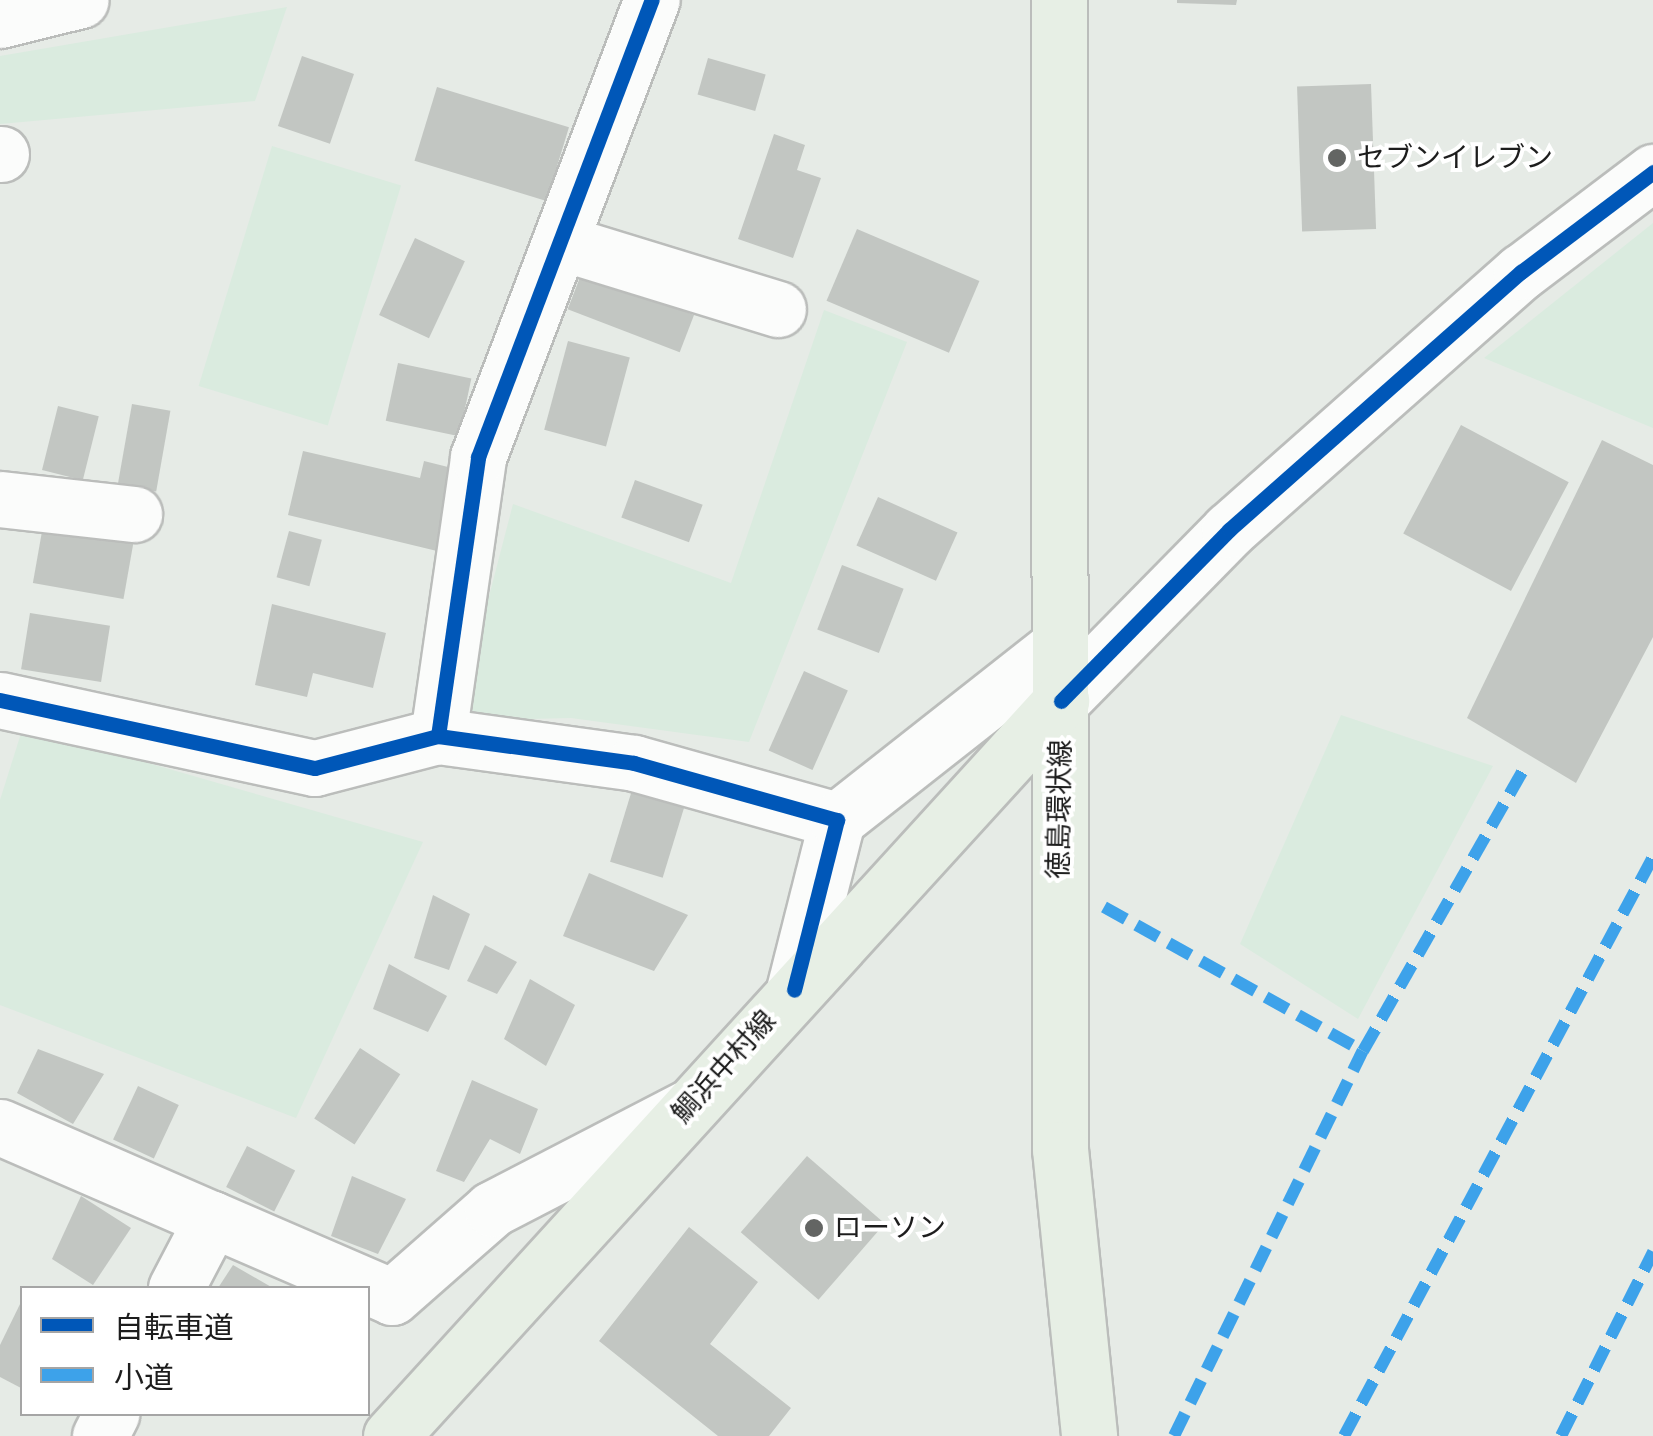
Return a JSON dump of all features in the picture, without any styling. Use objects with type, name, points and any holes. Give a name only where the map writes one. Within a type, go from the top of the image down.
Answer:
[{"type":"main road","name":"徳島環状線","points":[[1059,0],[1060,1149],[1089,1436]]},
{"type":"main road","name":"鯛浜中村線","points":[[391,1436],[1061,701]]},
{"type":"street","points":[[0,20],[81,0]]},
{"type":"street","points":[[438,736],[478,457],[652,0]]},
{"type":"street","points":[[1061,701],[1229,530],[1521,272],[1653,172]]},
{"type":"street","points":[[560,242],[778,309]]},
{"type":"street","points":[[0,499],[134,514]]},
{"type":"street","points":[[794,990],[837,820],[1059,645]]},
{"type":"street","points":[[0,700],[315,768],[438,736],[634,763],[837,820]]},
{"type":"street","points":[[370,1288],[392,1298],[492,1208],[687,1108]]},
{"type":"street","points":[[0,1127],[365,1286]]},
{"type":"street","points":[[177,1286],[212,1219]]},
{"type":"green space","points":[[287,7],[255,101],[0,124],[0,56]]},
{"type":"green space","points":[[272,146],[401,185],[328,426],[199,386]]},
{"type":"green space","points":[[1653,223],[1653,428],[1484,358]]},
{"type":"green space","points":[[824,310],[907,342],[749,742],[571,718],[487,720],[460,708],[513,504],[731,583]]},
{"type":"green space","points":[[1341,715],[1493,766],[1358,1019],[1240,944]]},
{"type":"green space","points":[[23,727],[423,842],[296,1118],[0,1005],[0,800]]},
{"type":"building","points":[[1177,0],[1237,0],[1236,5]]},
{"type":"building","points":[[302,56],[354,74],[330,144],[278,126]]},
{"type":"building","points":[[708,58],[766,75],[755,111],[698,95]]},
{"type":"building","name":"セブンイレブン","points":[[1371,84],[1376,229],[1302,231],[1297,87]]},
{"type":"building","points":[[437,87],[569,127],[546,201],[414,161]]},
{"type":"building","points":[[774,134],[805,145],[797,170],[821,178],[793,258],[738,239]]},
{"type":"building","points":[[857,229],[979,281],[949,353],[827,301]]},
{"type":"building","points":[[415,238],[465,261],[429,338],[379,315]]},
{"type":"building","points":[[582,272],[694,315],[680,352],[568,309]]},
{"type":"building","points":[[568,341],[630,358],[606,446],[544,430]]},
{"type":"building","points":[[398,363],[471,379],[459,436],[386,421]]},
{"type":"building","points":[[132,404],[170,411],[156,492],[118,485]]},
{"type":"building","points":[[58,406],[99,416],[83,480],[42,470]]},
{"type":"building","points":[[1461,425],[1569,482],[1511,591],[1403,534]]},
{"type":"building","points":[[1602,440],[1653,465],[1653,637],[1576,783],[1467,718]]},
{"type":"building","points":[[303,451],[420,478],[424,461],[456,469],[437,551],[288,515]]},
{"type":"building","points":[[635,480],[703,505],[689,542],[621,518]]},
{"type":"building","points":[[878,497],[957,532],[936,581],[856,545]]},
{"type":"building","points":[[44,520],[135,536],[123,599],[33,583]]},
{"type":"building","points":[[289,531],[322,540],[309,586],[277,577]]},
{"type":"building","points":[[842,565],[904,589],[879,653],[817,629]]},
{"type":"building","points":[[272,604],[386,633],[373,688],[313,673],[307,697],[255,685]]},
{"type":"building","points":[[30,613],[110,626],[101,682],[21,669]]},
{"type":"building","points":[[804,671],[848,691],[812,770],[769,750]]},
{"type":"building","points":[[632,790],[685,806],[663,878],[610,862]]},
{"type":"building","points":[[589,873],[688,915],[654,971],[563,936]]},
{"type":"building","points":[[433,895],[470,914],[449,970],[414,958]]},
{"type":"building","points":[[485,945],[517,962],[497,994],[467,981]]},
{"type":"building","points":[[389,964],[447,996],[428,1032],[373,1009]]},
{"type":"building","points":[[530,979],[575,1005],[546,1066],[504,1039]]},
{"type":"building","points":[[360,1048],[400,1074],[355,1145],[314,1118]]},
{"type":"building","points":[[38,1049],[104,1074],[73,1124],[17,1093]]},
{"type":"building","points":[[472,1080],[538,1109],[520,1154],[490,1139],[464,1182],[436,1171]]},
{"type":"building","points":[[138,1086],[179,1105],[154,1158],[113,1139]]},
{"type":"building","points":[[247,1146],[295,1171],[274,1212],[226,1187]]},
{"type":"building","name":"ローソン","points":[[807,1156],[885,1224],[818,1300],[741,1232]]},
{"type":"building","points":[[352,1176],[406,1199],[378,1254],[331,1236]]},
{"type":"building","points":[[81,1196],[131,1228],[93,1285],[52,1259]]},
{"type":"building","points":[[689,1227],[758,1282],[710,1344],[791,1408],[769,1436],[718,1436],[599,1341]]},
{"type":"building","points":[[233,1265],[270,1286],[219,1286]]},
{"type":"building","points":[[20,1304],[20,1387],[0,1377],[0,1345]]},
{"type":"marked path","points":[[1174,1436],[1363,1051],[1523,771]]},
{"type":"marked path","points":[[1344,1436],[1653,857]]},
{"type":"marked path","points":[[1104,907],[1363,1051]]},
{"type":"marked path","points":[[1561,1436],[1653,1252]]},
{"type":"cycle path","points":[[438,736],[478,457],[652,0]]},
{"type":"cycle path","points":[[1061,701],[1229,530],[1521,272],[1653,172]]},
{"type":"cycle path","points":[[0,700],[315,768],[438,736],[634,763],[837,820],[794,990]]},
{"type":"place","name":"セブンイレブン","points":[[1337,158]]},
{"type":"place","name":"ローソン","points":[[814,1228]]}]
